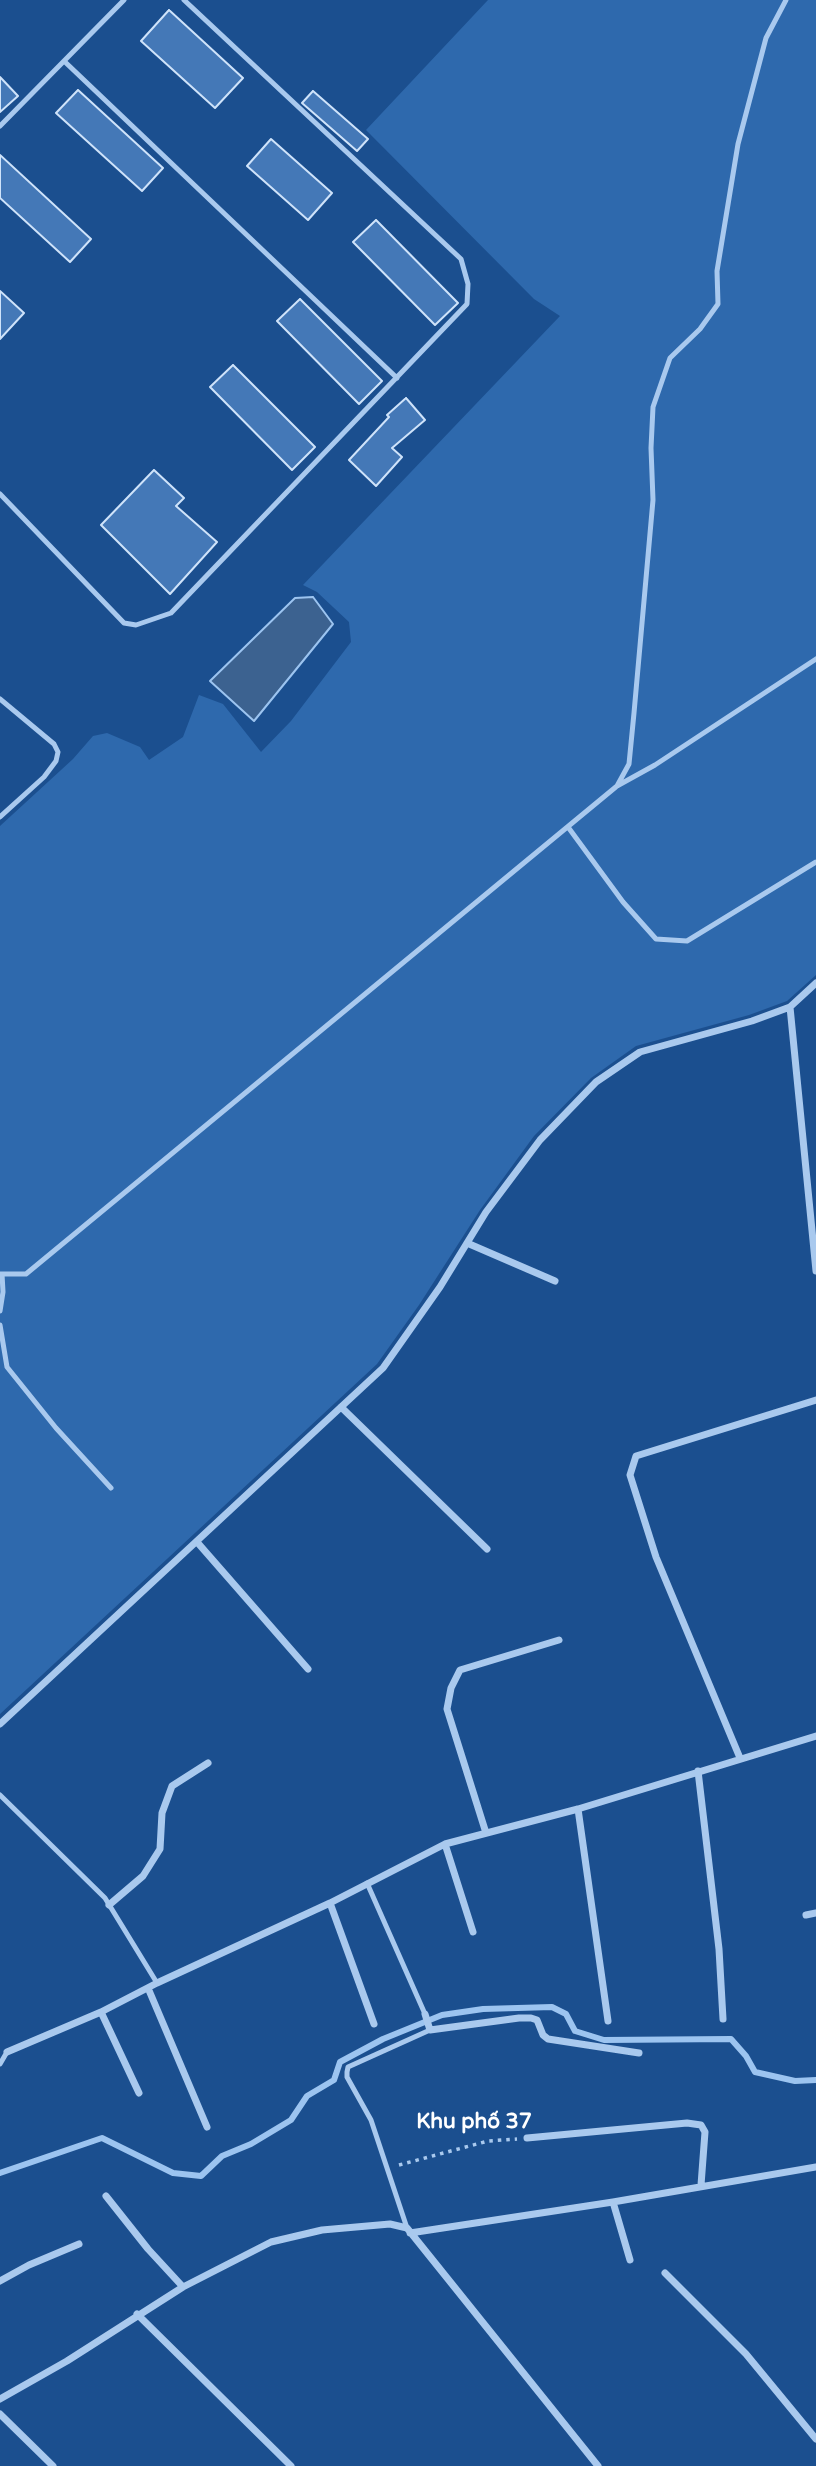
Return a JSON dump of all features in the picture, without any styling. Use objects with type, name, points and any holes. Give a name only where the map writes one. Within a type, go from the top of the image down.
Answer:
[{"type":"street","points":[[0,1724],[383,1368],[440,1287],[486,1212],[540,1140],[596,1083],[640,1052],[752,1021],[790,1007],[816,983]]},
{"type":"street","points":[[790,1007],[816,1271]]},
{"type":"street","points":[[467,1243],[555,1281]]},
{"type":"street","points":[[740,1758],[656,1557],[629,1475],[635,1456],[816,1400]]},
{"type":"street","points":[[341,1407],[487,1549]]},
{"type":"street","points":[[197,1542],[308,1669]]},
{"type":"street","points":[[486,1833],[447,1709],[451,1688],[460,1670],[559,1640]]},
{"type":"street","points":[[7,2053],[102,2012],[330,1903],[445,1844],[578,1809],[816,1736]]},
{"type":"street","points":[[109,1905],[143,1876],[160,1849],[162,1813],[172,1786],[208,1763]]},
{"type":"street","points":[[698,1771],[719,1949],[723,2019]]},
{"type":"street","points":[[578,1809],[608,2021]]},
{"type":"street","points":[[445,1844],[473,1932]]},
{"type":"street","points":[[330,1903],[374,2024]]},
{"type":"street","points":[[806,1916],[816,1913]]},
{"type":"street","points":[[148,1988],[207,2127]]},
{"type":"street","points":[[102,2012],[139,2093]]},
{"type":"street","points":[[425,2014],[430,2030],[531,2018],[537,2020],[543,2035],[548,2039],[639,2053]]},
{"type":"street","points":[[527,2138],[687,2123],[701,2126],[705,2133],[701,2185]]},
{"type":"street","points":[[0,2399],[67,2361],[183,2287],[271,2242],[321,2230],[390,2224],[408,2230],[613,2202],[816,2167]]},
{"type":"street","points":[[106,2196],[148,2249],[183,2287]]},
{"type":"street","points":[[613,2202],[630,2260]]},
{"type":"street","points":[[408,2230],[598,2466]]},
{"type":"street","points":[[0,2281],[29,2265],[79,2244]]},
{"type":"street","points":[[665,2273],[746,2354],[816,2439]]},
{"type":"street","points":[[137,2314],[291,2466]]},
{"type":"street","points":[[0,2414],[53,2466]]},
{"type":"lane","points":[[0,126],[124,0]]},
{"type":"lane","points":[[0,494],[124,623],[136,625],[171,613],[467,304],[468,284],[461,259],[184,0]]},
{"type":"lane","points":[[617,786],[629,764],[634,713],[653,500],[653,407],[670,358],[700,330],[718,304],[717,271],[738,144],[766,38],[786,0]]},
{"type":"lane","points":[[64,61],[397,378]]},
{"type":"lane","points":[[0,1311],[3,1293],[1,1274],[26,1274],[617,786],[666,758],[816,659]]},
{"type":"lane","points":[[0,699],[54,744],[58,752],[56,761],[44,777],[0,817]]},
{"type":"lane","points":[[568,827],[623,902],[656,939],[687,941],[816,862]]},
{"type":"lane","points":[[0,1325],[7,1367],[56,1428],[111,1488]]},
{"type":"lane","points":[[0,1795],[105,1898],[158,1983]]},
{"type":"lane","points":[[367,1883],[425,2014]]},
{"type":"lane","points":[[408,2230],[371,2120],[347,2077],[348,2067],[430,2030]]},
{"type":"lane","points":[[0,2064],[7,2053]]},
{"type":"path","points":[[386,2168],[488,2141],[527,2138]]},
{"type":"shaded area","points":[[488,0],[816,0],[816,975],[787,1001],[749,1015],[636,1046],[591,1078],[534,1136],[480,1210],[419,1305],[377,1364],[0,1714],[0,826],[73,759],[93,736],[107,733],[140,747],[149,760],[183,737],[199,695],[223,704],[261,752],[291,721],[351,642],[349,622],[317,592],[303,585],[560,316],[534,299],[366,130]]},
{"type":"shaded area","points":[[313,597],[333,624],[254,721],[210,681],[295,598]]},
{"type":"building","points":[[169,10],[243,78],[215,108],[141,41]]},
{"type":"building","points":[[0,77],[18,96],[0,112]]},
{"type":"building","points":[[78,90],[163,168],[142,191],[56,113]]},
{"type":"building","points":[[313,91],[368,139],[357,151],[302,103]]},
{"type":"building","points":[[271,139],[332,193],[308,220],[247,166]]},
{"type":"building","points":[[0,155],[91,239],[70,262],[0,198]]},
{"type":"building","points":[[376,220],[458,303],[435,325],[353,242]]},
{"type":"building","points":[[0,291],[24,313],[0,339]]},
{"type":"building","points":[[300,299],[382,381],[359,404],[277,321]]},
{"type":"building","points":[[233,365],[315,447],[292,470],[210,387]]},
{"type":"building","points":[[406,398],[425,420],[392,448],[402,457],[376,486],[349,460],[389,417],[387,415]]},
{"type":"building","points":[[154,470],[184,498],[176,506],[217,542],[170,594],[101,525]]},
{"type":"waterway","points":[[0,2173],[102,2138],[173,2173],[201,2176],[222,2156],[251,2144],[291,2120],[307,2096],[334,2080],[340,2062],[383,2039],[442,2015],[483,2009],[552,2007],[566,2014],[575,2031],[604,2040],[731,2039],[746,2056],[755,2072],[795,2081],[816,2080]]},
{"type":"district","name":"Khu phố 37","points":[[474,2122]]}]
